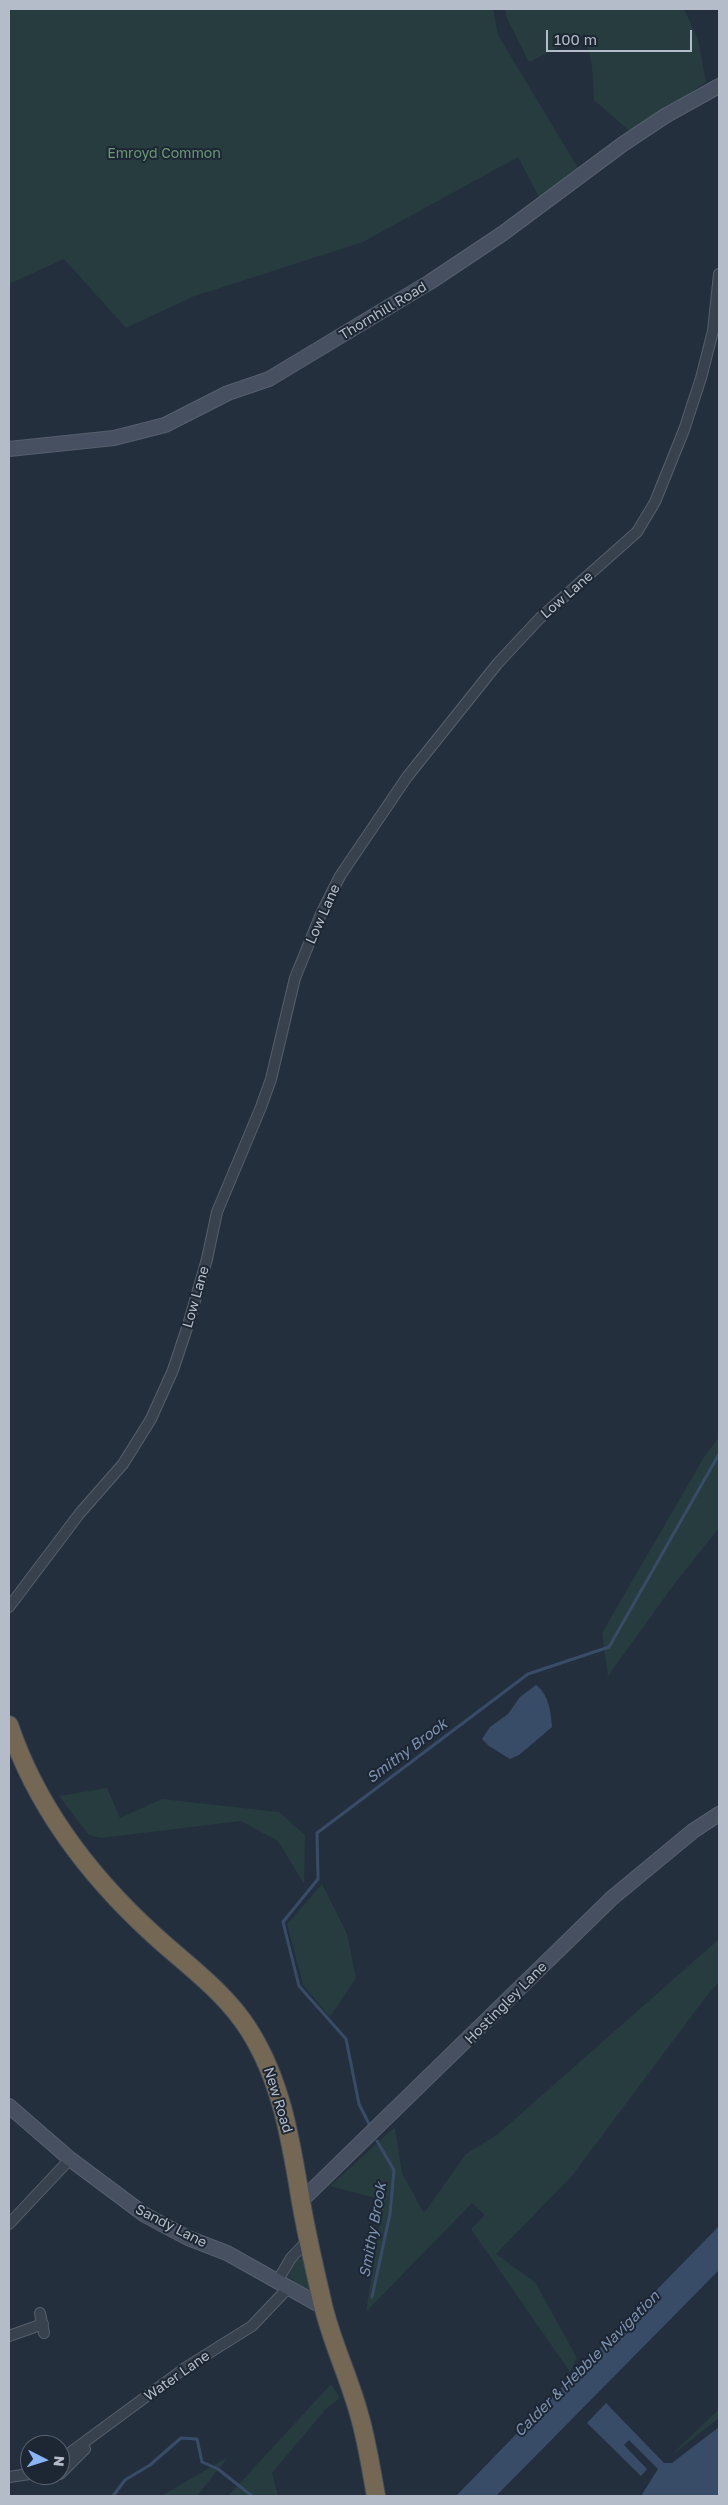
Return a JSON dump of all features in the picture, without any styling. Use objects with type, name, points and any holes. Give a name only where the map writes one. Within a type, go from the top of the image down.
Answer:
[{"type":"highway","name":"New Road","points":[[9,1725],[16,1745],[41,1797],[81,1858],[106,1889],[230,2004],[249,2029],[277,2088],[292,2146],[308,2240],[323,2307],[335,2350],[359,2414],[376,2496]]},
{"type":"street","name":"Thornhill Road","points":[[9,450],[114,438],[165,425],[228,393],[269,379],[430,282],[502,234],[623,144],[666,116],[719,86]]},
{"type":"street","name":"Low Lane","points":[[9,1607],[80,1513],[123,1464],[151,1419],[173,1370],[188,1326],[207,1259],[217,1212],[261,1107],[270,1079],[295,978],[321,914],[340,876],[407,777],[498,663],[540,618],[637,532],[655,502],[684,430],[702,378],[712,332],[719,274]]},
{"type":"street","name":"Hostingley Lane","points":[[301,2201],[612,1898],[692,1831],[719,1814]]},
{"type":"street","name":"Sandy Lane","points":[[9,2106],[70,2159],[145,2215],[188,2238],[227,2253],[323,2307]]},
{"type":"street","points":[[9,2224],[70,2159]]},
{"type":"street","name":"Water Lane","points":[[70,2453],[185,2368],[252,2326],[284,2284],[291,2258],[308,2240]]},
{"type":"street","points":[[9,2336],[44,2328],[40,2313]]},
{"type":"street","points":[[70,2464],[85,2450],[83,2444]]},
{"type":"green space","name":"Emroyd Common","points":[[9,9],[493,9],[498,35],[578,168],[540,199],[518,157],[363,242],[192,297],[126,328],[64,259],[9,284]]},
{"type":"green space","points":[[505,9],[684,9],[698,39],[706,82],[632,133],[594,100],[592,66],[585,34],[529,62],[506,16]]},
{"type":"green space","points":[[719,1437],[719,1528],[675,1583],[608,1676],[602,1633],[704,1457]]},
{"type":"green space","points":[[107,1788],[120,1818],[162,1799],[279,1812],[305,1835],[304,1884],[278,1841],[241,1821],[101,1838],[89,1835],[59,1796]]},
{"type":"green space","points":[[322,1884],[347,1934],[356,1978],[330,2017],[303,1985],[287,1924]]},
{"type":"green space","points":[[719,1939],[719,1982],[571,2177],[496,2254],[535,2282],[577,2358],[570,2372],[471,2229],[485,2215],[472,2203],[366,2312],[383,2200],[330,2186],[395,2127],[402,2173],[424,2213],[466,2154],[498,2134]]},
{"type":"green space","points":[[297,2259],[304,2259],[311,2286],[305,2290],[288,2276]]},
{"type":"green space","points":[[331,2384],[340,2398],[326,2409],[272,2473],[278,2496],[228,2496]]},
{"type":"green space","points":[[719,2409],[719,2418],[667,2459]]},
{"type":"green space","points":[[228,2457],[197,2496],[161,2496]]},
{"type":"water","points":[[536,1685],[547,1699],[552,1727],[519,1755],[510,1759],[489,1746],[482,1739],[490,1727],[508,1714],[520,1697]]},
{"type":"water","name":"Calder & Hebble Navigation","points":[[719,2226],[719,2270],[496,2496],[456,2496]]},
{"type":"water","points":[[606,2403],[664,2463],[672,2463],[719,2427],[719,2496],[641,2496],[658,2469],[629,2440],[624,2445],[647,2469],[641,2476],[587,2423]]},
{"type":"waterway","name":"Smithy Brook","points":[[370,2126],[359,2104],[346,2039],[299,1986],[283,1922],[318,1879],[317,1833],[528,1674],[609,1647],[719,1454]]},
{"type":"waterway","name":"Smithy Brook","points":[[372,2297],[390,2214],[394,2170],[377,2141]]},
{"type":"waterway","points":[[113,2496],[125,2480],[150,2465],[181,2438],[197,2439],[202,2462],[218,2469],[252,2496]]}]
